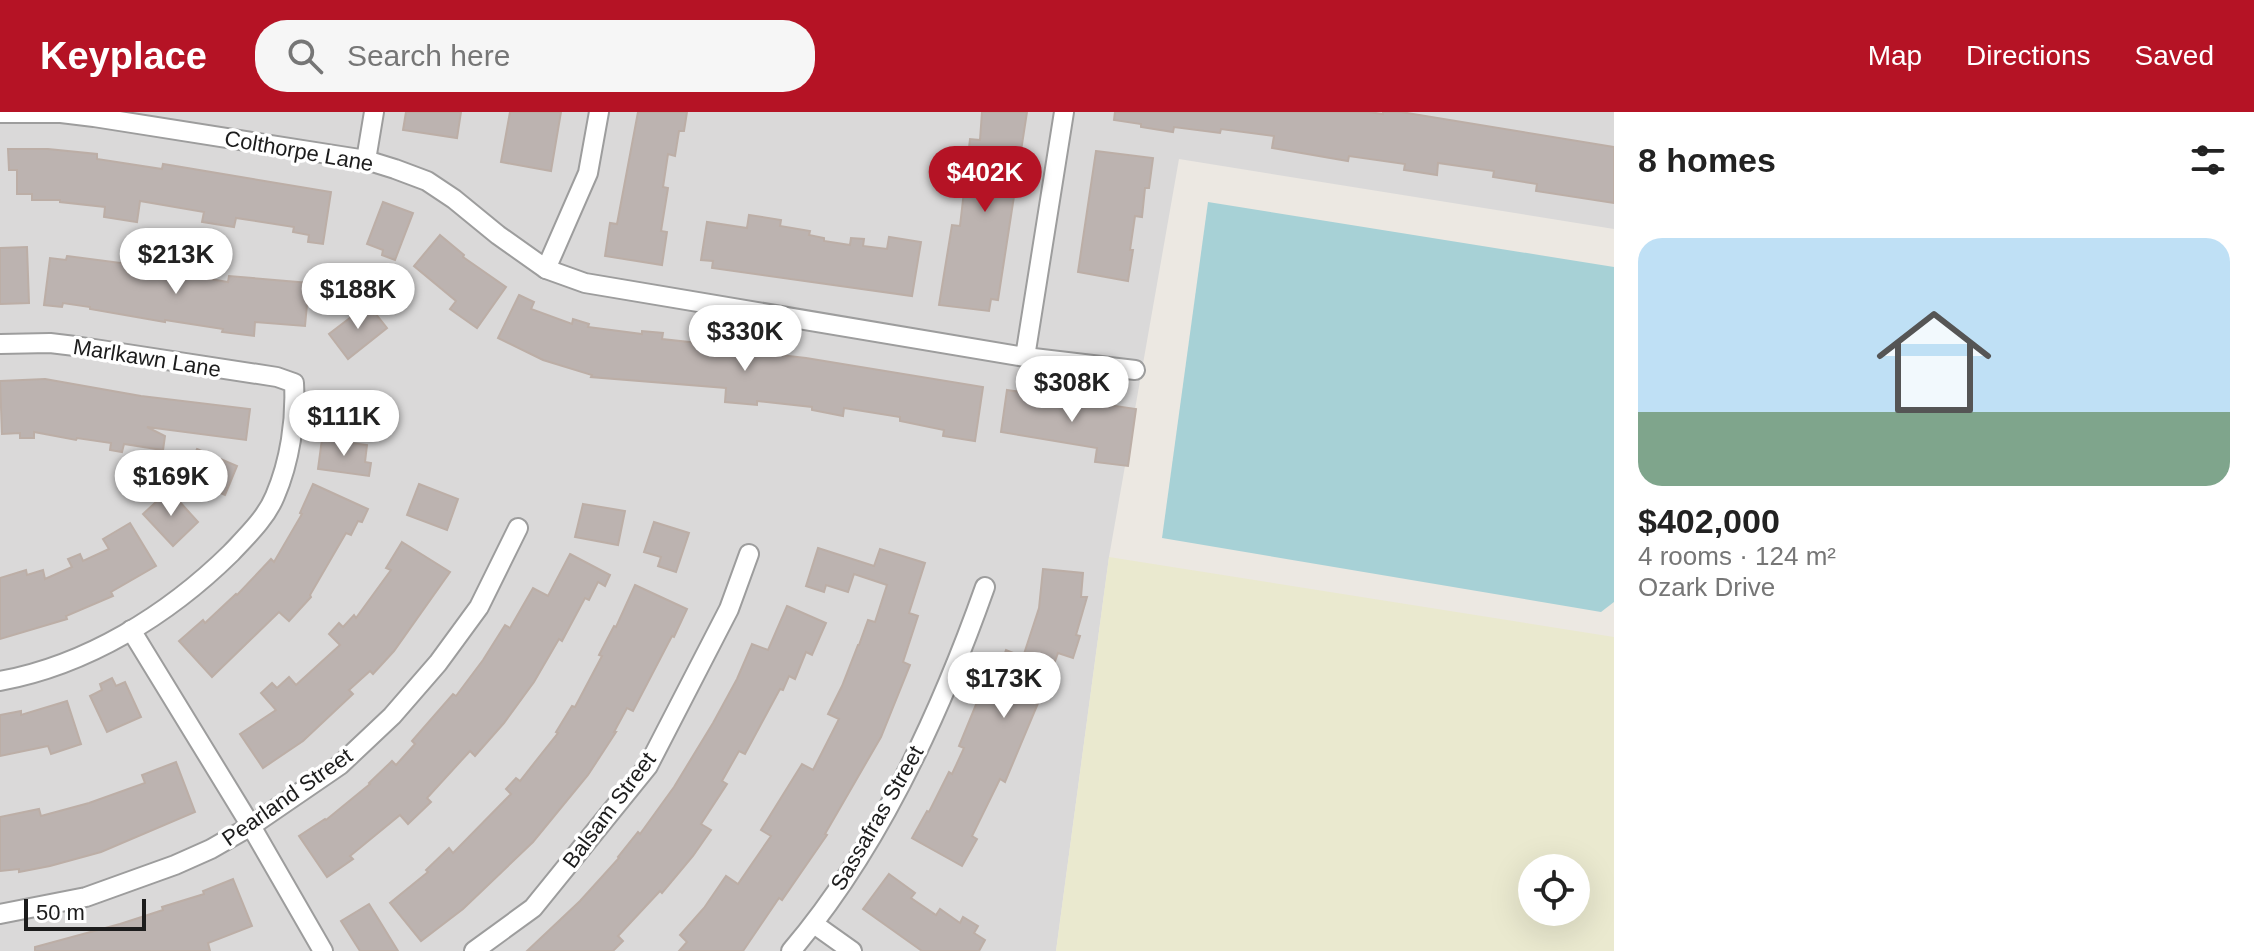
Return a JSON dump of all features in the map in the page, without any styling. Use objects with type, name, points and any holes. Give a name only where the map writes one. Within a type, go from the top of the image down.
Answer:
[{"type":"street","points":[[366,160],[374,112]]},
{"type":"street","points":[[546,269],[588,173],[599,112]]},
{"type":"street","points":[[1025,357],[1064,112]]},
{"type":"street","name":"Colthorpe Lane","points":[[0,113],[83,116],[366,160],[427,181],[546,269],[585,283],[1025,357],[1135,370]]},
{"type":"street","name":"Marlkawn Lane","points":[[0,344],[75,346],[277,377],[294,383],[286,463],[275,497],[264,516],[196,586],[131,630]]},
{"type":"street","name":"Pearland Street","points":[[0,914],[86,897],[211,849],[251,826],[340,765],[401,706],[438,663],[479,607],[518,528]]},
{"type":"street","name":"Balsam Street","points":[[474,951],[533,908],[648,766],[729,609],[749,554]]},
{"type":"street","name":"Sassafras Street","points":[[791,951],[814,924],[894,797],[965,643],[985,587]]},
{"type":"street","points":[[0,681],[80,656],[131,630],[323,951]]},
{"type":"street","points":[[814,924],[852,951]]},
{"type":"shaded area","points":[[0,112],[1614,112],[1614,229],[1179,159],[1109,557],[1056,951],[0,951]]},
{"type":"green space","points":[[1109,557],[1614,637],[1614,951],[1056,951]]},
{"type":"water","points":[[1208,202],[1614,267],[1614,602],[1601,612],[1162,538]]},
{"type":"building","points":[[406,112],[461,112],[457,138],[403,130]]},
{"type":"building","points":[[510,112],[561,112],[551,171],[501,162]]},
{"type":"building","points":[[638,112],[687,112],[684,131],[679,131],[675,156],[668,154],[663,187],[668,188],[661,231],[667,232],[662,265],[605,256],[610,223],[617,224]]},
{"type":"building","points":[[982,112],[1027,112],[998,300],[991,299],[989,311],[939,305],[952,225],[960,226],[970,139],[980,140]]},
{"type":"building","points":[[1115,112],[1401,112],[1614,147],[1614,203],[1536,191],[1537,184],[1493,177],[1494,171],[1438,163],[1437,175],[1404,170],[1405,164],[1349,156],[1348,161],[1272,148],[1274,136],[1221,129],[1220,133],[1174,127],[1173,132],[1141,127],[1141,124],[1114,120]]},
{"type":"building","points":[[8,149],[97,154],[97,159],[162,169],[163,164],[331,192],[323,244],[308,242],[309,235],[293,232],[294,227],[236,218],[234,227],[202,222],[204,212],[140,201],[137,222],[104,217],[105,207],[60,200],[32,200],[32,194],[17,194],[17,170],[9,170]]},
{"type":"building","points":[[1096,151],[1153,158],[1142,217],[1135,216],[1128,281],[1078,272]]},
{"type":"building","points":[[383,202],[413,213],[395,260],[382,255],[383,250],[367,244]]},
{"type":"building","points":[[749,215],[781,220],[780,226],[810,231],[809,235],[824,238],[824,241],[850,245],[851,238],[864,239],[863,246],[887,249],[889,237],[921,242],[912,296],[712,268],[713,261],[701,260],[707,222],[747,228]]},
{"type":"building","points":[[440,235],[463,257],[506,287],[477,328],[450,309],[456,301],[414,266]]},
{"type":"building","points":[[27,247],[29,303],[0,304],[0,248]]},
{"type":"building","points":[[67,256],[129,264],[127,272],[184,281],[185,275],[228,282],[229,276],[309,283],[305,326],[255,322],[254,336],[63,303],[62,307],[44,305],[50,258],[66,260]]},
{"type":"building","points":[[519,295],[534,302],[531,309],[572,324],[573,319],[589,324],[588,327],[642,334],[642,331],[663,333],[662,339],[762,350],[762,353],[983,387],[975,441],[943,436],[944,430],[900,421],[900,417],[844,408],[843,416],[812,410],[812,407],[757,401],[757,405],[725,402],[726,388],[591,377],[543,360],[498,338]]},
{"type":"building","points":[[368,304],[375,312],[373,315],[375,313],[387,328],[348,359],[329,334]]},
{"type":"building","points":[[45,379],[141,396],[250,409],[246,440],[147,427],[165,436],[163,450],[124,444],[122,452],[110,450],[111,443],[34,432],[34,438],[20,438],[20,433],[2,434],[0,381]]},
{"type":"building","points":[[1007,390],[1136,409],[1128,466],[1095,462],[1097,448],[1001,432]]},
{"type":"building","points":[[322,439],[367,445],[365,462],[371,463],[369,476],[318,469]]},
{"type":"building","points":[[197,449],[237,466],[225,495],[185,478]]},
{"type":"building","points":[[313,484],[368,509],[362,522],[358,521],[351,535],[346,533],[311,597],[289,621],[279,612],[212,677],[179,641],[237,595],[271,559],[274,562],[302,514]]},
{"type":"building","points":[[419,484],[458,499],[447,530],[407,515]]},
{"type":"building","points":[[169,490],[198,522],[173,546],[143,514]]},
{"type":"building","points":[[583,504],[625,511],[618,545],[575,537]]},
{"type":"building","points":[[654,522],[689,533],[676,572],[658,566],[661,557],[644,552]]},
{"type":"building","points":[[130,523],[156,566],[111,592],[113,596],[66,616],[67,619],[0,639],[0,578],[26,570],[27,575],[43,570],[45,579],[72,567],[68,559],[80,554],[83,561],[109,549],[103,539]]},
{"type":"building","points":[[402,542],[450,572],[394,651],[373,674],[370,671],[349,690],[353,694],[303,741],[263,768],[240,734],[276,710],[261,693],[272,683],[277,688],[289,677],[296,685],[340,645],[329,634],[339,623],[343,627],[354,615],[356,618],[391,570],[386,568]]},
{"type":"building","points":[[818,548],[874,566],[880,549],[925,563],[909,613],[918,616],[903,662],[910,665],[881,737],[827,835],[743,951],[679,951],[687,942],[680,935],[726,876],[738,884],[771,836],[761,830],[802,764],[813,770],[839,719],[828,714],[868,620],[875,622],[887,585],[854,574],[848,592],[826,585],[824,592],[806,586]]},
{"type":"building","points":[[570,554],[610,575],[605,586],[598,582],[589,600],[585,598],[562,641],[559,639],[534,682],[504,723],[475,756],[470,751],[427,798],[431,802],[408,824],[400,815],[350,856],[353,859],[327,877],[299,836],[326,820],[370,784],[392,761],[396,765],[415,744],[412,741],[453,694],[456,696],[505,625],[510,628],[533,588],[548,596]]},
{"type":"building","points":[[1043,569],[1083,573],[1081,597],[1087,597],[1076,635],[1080,636],[1073,658],[1058,653],[1047,683],[1054,686],[1050,698],[1041,696],[1005,782],[1000,779],[972,836],[977,839],[962,866],[912,838],[949,772],[952,774],[964,748],[959,746],[982,690],[991,693],[1006,650],[1023,657],[1039,608]]},
{"type":"building","points":[[635,585],[687,609],[633,711],[627,708],[616,732],[588,775],[533,842],[463,909],[421,941],[390,903],[428,872],[426,870],[449,848],[453,853],[511,794],[506,789],[516,778],[520,781],[558,733],[602,656],[599,655]]},
{"type":"building","points":[[787,606],[826,623],[812,655],[806,652],[795,679],[789,676],[783,690],[780,689],[745,754],[739,751],[722,781],[727,784],[701,824],[711,830],[693,856],[662,893],[660,891],[618,936],[623,941],[613,951],[527,951],[580,901],[638,832],[640,834],[674,787],[713,723],[752,644],[768,650]]},
{"type":"building","points":[[112,678],[116,686],[125,682],[141,717],[107,732],[90,696],[102,690],[100,684]]},
{"type":"building","points":[[67,701],[81,744],[51,754],[48,746],[0,756],[0,715],[21,711],[21,715]]},
{"type":"building","points":[[176,762],[195,812],[101,852],[19,872],[19,869],[0,871],[0,817],[39,809],[41,816],[89,803],[145,783],[142,775]]},
{"type":"building","points":[[889,874],[915,893],[911,898],[936,915],[940,909],[960,923],[963,917],[978,926],[974,933],[985,940],[979,951],[922,951],[863,909]]},
{"type":"building","points":[[233,879],[252,926],[208,943],[210,951],[35,951],[35,947],[163,910],[162,907],[204,894],[203,891]]},
{"type":"building","points":[[369,904],[398,951],[360,951],[341,921]]}]
